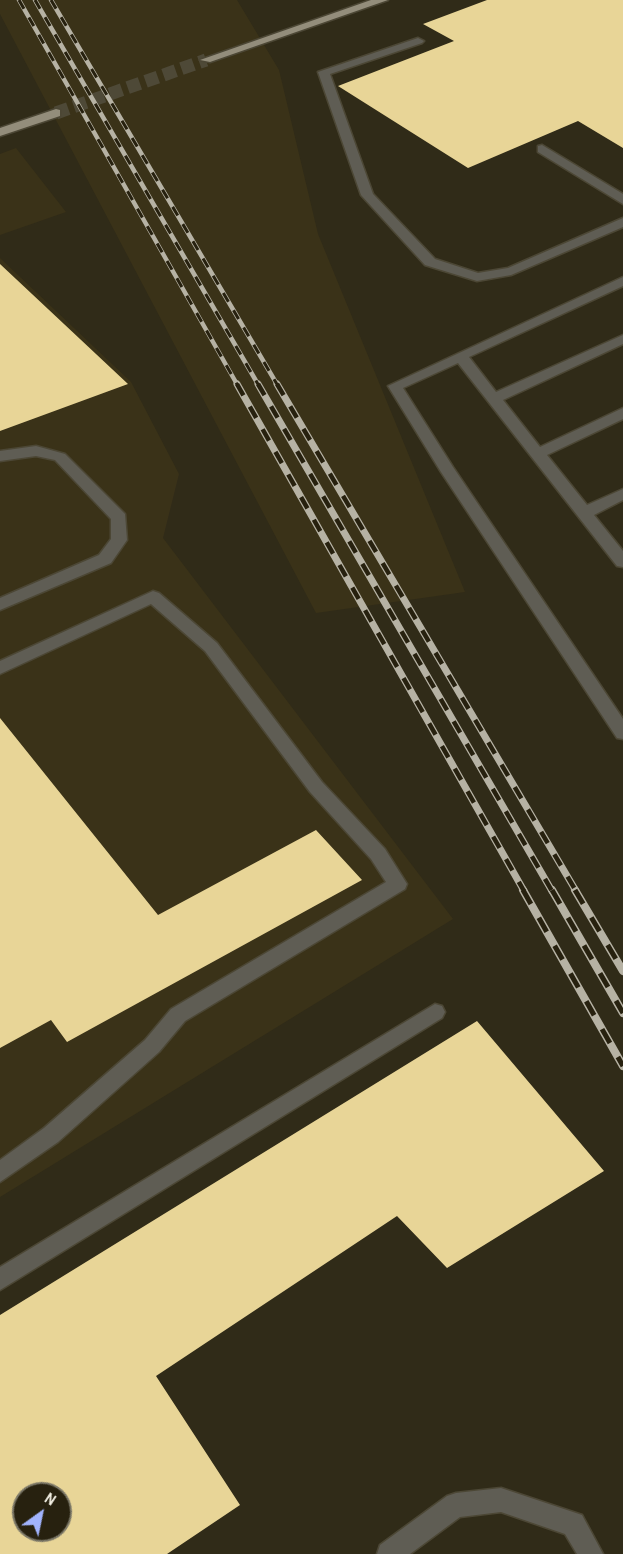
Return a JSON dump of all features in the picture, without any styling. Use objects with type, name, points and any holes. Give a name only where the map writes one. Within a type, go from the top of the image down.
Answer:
[{"type":"main road","points":[[206,60],[382,0]]},
{"type":"main road","points":[[0,132],[57,113]]},
{"type":"lane","points":[[418,41],[324,72],[368,195],[430,262],[477,277],[511,271],[623,222]]},
{"type":"lane","points":[[542,149],[623,200]]},
{"type":"lane","points":[[623,281],[395,386],[446,469],[623,733]]},
{"type":"lane","points":[[494,399],[623,339]]},
{"type":"lane","points":[[460,356],[623,562]]},
{"type":"lane","points":[[537,454],[623,413]]},
{"type":"lane","points":[[0,456],[36,450],[60,457],[119,518],[119,540],[105,559],[0,604]]},
{"type":"lane","points":[[584,513],[623,494]]},
{"type":"lane","points":[[0,668],[153,597],[211,647],[316,787],[378,854],[398,884],[178,1015],[152,1046],[51,1135],[0,1172]]},
{"type":"lane","points":[[0,1279],[435,1012]]},
{"type":"lane","points":[[388,1554],[456,1505],[501,1500],[573,1524],[591,1554]]},
{"type":"shaded area","points":[[0,0],[237,0],[279,70],[318,234],[465,592],[316,613],[0,14]]},
{"type":"shaded area","points":[[16,148],[66,212],[0,235],[0,154]]},
{"type":"shaded area","points":[[0,258],[131,382],[179,474],[163,538],[453,919],[0,1197]]},
{"type":"building","points":[[487,0],[623,0],[623,148],[578,121],[468,168],[338,86],[454,41],[423,24]]},
{"type":"building","points":[[0,264],[128,384],[0,431]]},
{"type":"building","points":[[0,718],[158,915],[316,830],[362,880],[67,1042],[51,1020],[0,1048]]},
{"type":"building","points":[[477,1021],[604,1171],[447,1268],[397,1216],[156,1376],[240,1505],[167,1554],[0,1554],[0,1315]]},
{"type":"tunnel","points":[[56,113],[206,60]]},
{"type":"railway","points":[[19,0],[238,386]]},
{"type":"railway","points":[[35,0],[259,386]]},
{"type":"railway","points":[[51,0],[278,386]]},
{"type":"railway","points":[[237,384],[524,891]]},
{"type":"railway","points":[[258,384],[552,891]]},
{"type":"railway","points":[[277,384],[576,891]]},
{"type":"railway","points":[[523,890],[623,1066]]},
{"type":"railway","points":[[552,890],[623,1013]]},
{"type":"railway","points":[[575,890],[623,971]]}]
